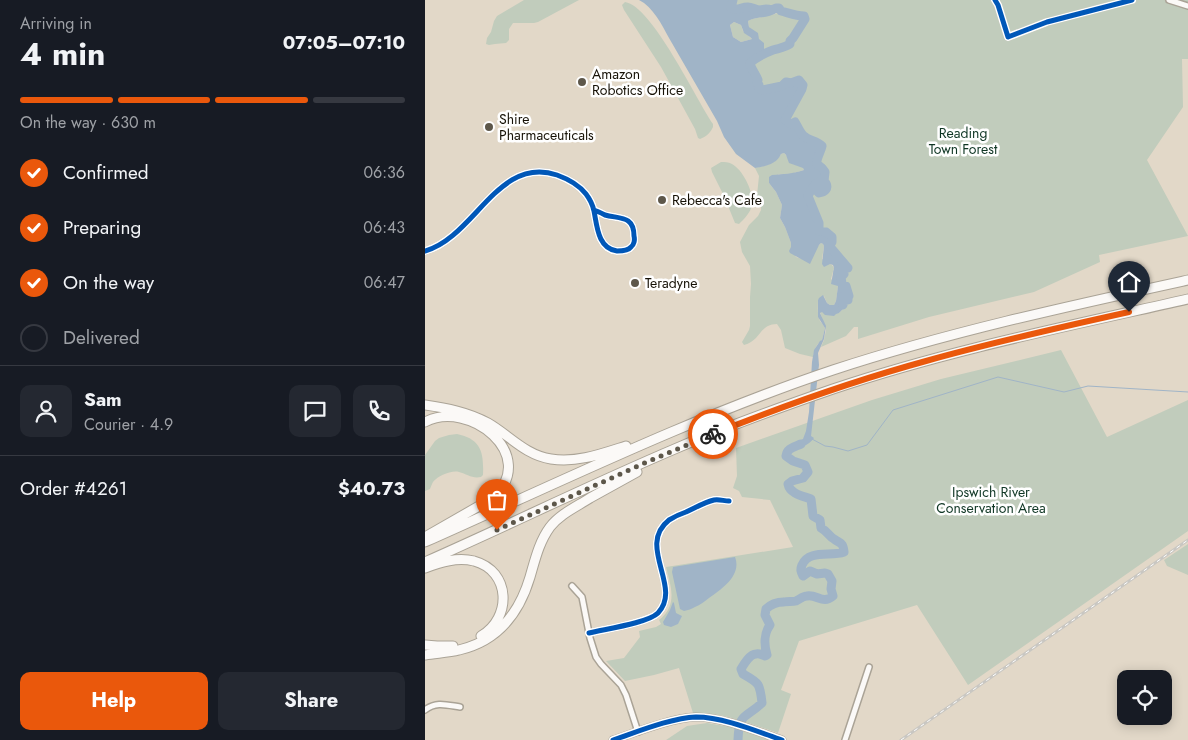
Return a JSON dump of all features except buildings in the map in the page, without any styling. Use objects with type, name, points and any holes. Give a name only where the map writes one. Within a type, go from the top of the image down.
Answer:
[{"type":"highway","points":[[425,542],[671,431],[763,394],[881,355],[964,331],[1188,280]]},
{"type":"highway","points":[[425,562],[677,448],[813,396],[880,374],[967,350],[1188,299]]},
{"type":"highway","points":[[425,401],[490,432],[504,448],[508,467],[507,477],[500,491],[493,498],[425,536]]},
{"type":"highway","points":[[425,405],[449,413]]},
{"type":"highway","points":[[425,414],[449,413],[470,415],[489,424],[530,452],[542,457],[556,459],[591,457],[671,431]]},
{"type":"highway","points":[[425,422],[449,413]]},
{"type":"highway","points":[[425,654],[459,650],[481,642],[494,634],[508,622],[523,598],[542,540],[551,526],[560,517],[583,502],[677,448]]},
{"type":"highway","points":[[425,568],[456,560],[480,563],[498,579],[504,599],[503,608],[498,620],[484,634],[461,644],[425,646]]},
{"type":"street","points":[[995,0],[1008,37],[1047,22],[1132,0]]},
{"type":"street","points":[[1169,0],[1188,6]]},
{"type":"street","points":[[425,251],[442,244],[453,236],[503,185],[527,174],[549,173],[572,182],[587,195],[594,210],[599,236],[605,245],[619,251],[632,247],[635,237],[629,221],[594,210]]},
{"type":"street","points":[[589,633],[647,620],[658,613],[664,604],[666,593],[657,548],[661,529],[674,517],[712,501],[729,501]]},
{"type":"street","points":[[572,586],[582,597],[595,653],[599,661],[624,690],[638,732]]},
{"type":"street","points":[[845,740],[869,667]]},
{"type":"street","points":[[425,710],[437,704],[460,707]]},
{"type":"street","points":[[613,740],[673,721],[694,717],[718,719],[782,740]]},
{"type":"green space","points":[[524,0],[579,0],[538,22],[513,23],[509,29],[509,40],[506,43],[486,44],[497,16]]},
{"type":"green space","name":"Reading Town Forest","points":[[733,0],[1188,0],[1188,59],[1182,59],[1183,107],[1147,160],[1188,236],[1099,255],[1100,262],[1034,292],[929,317],[858,339],[858,327],[854,327],[846,336],[821,347],[826,330],[820,312],[839,313],[844,308],[844,301],[847,301],[844,297],[847,291],[845,285],[842,284],[841,277],[843,273],[838,272],[841,269],[848,268],[831,248],[826,232],[819,231],[819,223],[808,196],[822,176],[822,168],[817,164],[816,160],[821,151],[814,140],[805,136],[795,122],[791,124],[785,118],[803,85],[799,80],[762,90],[759,88],[758,80],[750,63],[757,57],[759,39],[749,27],[748,21],[775,14],[777,13],[776,10],[760,10],[748,7],[738,10],[731,8]]},
{"type":"green space","points":[[625,2],[636,7],[648,19],[685,75],[713,124],[711,131],[704,137],[698,138],[661,67],[624,10],[622,5]]},
{"type":"green space","points":[[734,22],[741,25],[743,31],[752,39],[741,42],[733,37],[730,25]]},
{"type":"green space","points":[[784,153],[793,164],[803,167],[804,170],[787,175],[779,174],[769,183],[782,205],[780,218],[791,247],[796,257],[805,260],[821,243],[823,244],[822,259],[834,268],[831,279],[838,286],[834,305],[827,303],[824,296],[818,300],[819,318],[825,328],[822,340],[817,346],[813,357],[785,348],[781,330],[777,324],[767,327],[750,343],[744,345],[742,342],[750,326],[751,284],[750,266],[742,252],[740,242],[749,225],[761,210],[757,195],[759,176],[755,168],[770,164]]},
{"type":"green space","points":[[721,162],[728,162],[740,171],[747,182],[751,194],[751,208],[739,224],[735,223],[712,172],[711,168]]},
{"type":"green space","name":"Ipswich River Conservation Area","points":[[1061,350],[1107,437],[1188,400],[1188,531],[968,685],[917,605],[799,641],[781,690],[791,694],[778,733],[747,722],[715,714],[693,713],[679,668],[625,681],[606,661],[624,658],[640,637],[639,631],[661,624],[659,620],[669,608],[672,595],[666,567],[793,547],[770,500],[742,497],[739,491],[733,488],[737,476],[736,448],[872,400],[941,379]]},
{"type":"green space","points":[[457,434],[465,436],[476,443],[482,453],[483,475],[475,477],[459,472],[449,473],[435,480],[430,489],[425,491],[425,455],[439,438]]},
{"type":"green space","points":[[1188,544],[1188,575],[1167,566],[1164,560]]},
{"type":"green space","points":[[707,723],[731,727],[769,740],[666,740],[687,726]]},
{"type":"water","points":[[639,0],[733,0],[731,8],[748,7],[760,10],[764,8],[776,10],[777,12],[770,16],[748,21],[749,27],[758,33],[759,39],[764,43],[764,51],[750,63],[758,80],[757,83],[762,90],[799,80],[803,85],[785,118],[786,121],[791,123],[795,122],[806,138],[822,146],[817,162],[824,174],[816,181],[808,196],[819,223],[819,231],[826,232],[832,237],[831,248],[848,268],[841,269],[838,272],[841,274],[843,272],[844,274],[841,277],[842,284],[846,286],[849,296],[844,297],[844,299],[848,300],[844,301],[844,308],[834,316],[820,313],[826,326],[824,339],[818,353],[819,365],[811,436],[814,438],[801,447],[791,450],[790,446],[803,439],[806,431],[814,350],[822,340],[825,328],[818,317],[818,300],[823,295],[827,303],[834,305],[838,286],[831,284],[833,265],[830,264],[824,267],[822,264],[823,244],[819,245],[810,264],[790,253],[791,243],[780,218],[782,205],[769,183],[769,177],[772,175],[804,170],[789,163],[784,153],[771,164],[755,168],[736,154],[724,137],[717,121],[660,22],[644,3]],"holes":[[[734,22],[741,25],[744,33],[752,39],[741,42],[733,37],[730,25]]]},
{"type":"water","points":[[735,557],[736,570],[725,586],[697,606],[684,611],[680,609],[672,572],[673,567]]},
{"type":"water","points":[[673,602],[676,613],[682,616],[678,624],[671,627],[664,625],[663,622]]},
{"type":"waterway","points":[[733,0],[731,8],[734,9],[748,7],[759,10],[772,10],[779,8],[781,11],[804,16],[805,19],[790,41],[790,44],[764,54],[750,63],[758,80],[759,88],[762,90],[799,80],[803,85],[785,120],[791,124],[795,122],[804,136],[822,146],[817,164],[825,172],[824,181],[827,188],[819,193],[817,191],[823,183],[821,181],[816,183],[808,196],[819,223],[819,231],[826,232],[832,237],[831,248],[848,268],[841,269],[838,272],[841,274],[843,272],[844,274],[841,277],[842,284],[846,286],[849,296],[844,296],[844,299],[848,300],[844,301],[843,305]]},
{"type":"waterway","points":[[812,439],[825,446],[848,451],[867,445],[893,410],[998,377],[1064,392],[1088,386],[1188,392]]},
{"type":"waterway","points":[[738,740],[742,720],[762,703],[758,684],[743,674],[741,669],[754,654],[767,655],[765,639],[770,625],[765,615],[766,609],[779,602],[796,601],[806,596],[829,599],[833,596],[831,589],[832,581],[828,574],[817,574],[810,571],[803,576],[801,567],[805,560],[815,555],[844,552],[843,546],[821,528],[820,520],[813,516],[811,499],[797,494],[789,487],[788,484],[803,478],[808,472],[805,465],[793,461],[786,456],[789,449],[801,444]]},
{"type":"railway","points":[[901,740],[1188,540]]},
{"type":"cycle path","points":[[995,0],[1008,37],[1047,22],[1132,0]]},
{"type":"cycle path","points":[[425,251],[443,243],[502,187],[519,176],[536,172],[557,175],[573,183],[583,191],[592,204],[599,236],[606,246],[617,251],[626,250],[634,244],[633,229],[629,221],[594,210]]},
{"type":"cycle path","points":[[589,633],[636,623],[653,617],[658,613],[664,603],[666,591],[658,554],[657,542],[660,530],[669,520],[711,501],[729,501]]},
{"type":"cycle path","points":[[613,740],[643,729],[696,717],[717,719],[782,740]]},
{"type":"way so far","points":[[497,530],[677,448],[713,434]]},
{"type":"place","name":"Amazon Robotics Office","points":[[582,82]]},
{"type":"place","name":"Shire Pharmaceuticals","points":[[489,127]]},
{"type":"place","name":"Rebecca's Cafe","points":[[662,200]]},
{"type":"place","name":"Teradyne","points":[[635,283]]},
{"type":"route","points":[[713,434],[786,406],[871,377],[1013,338],[1129,312]]}]
